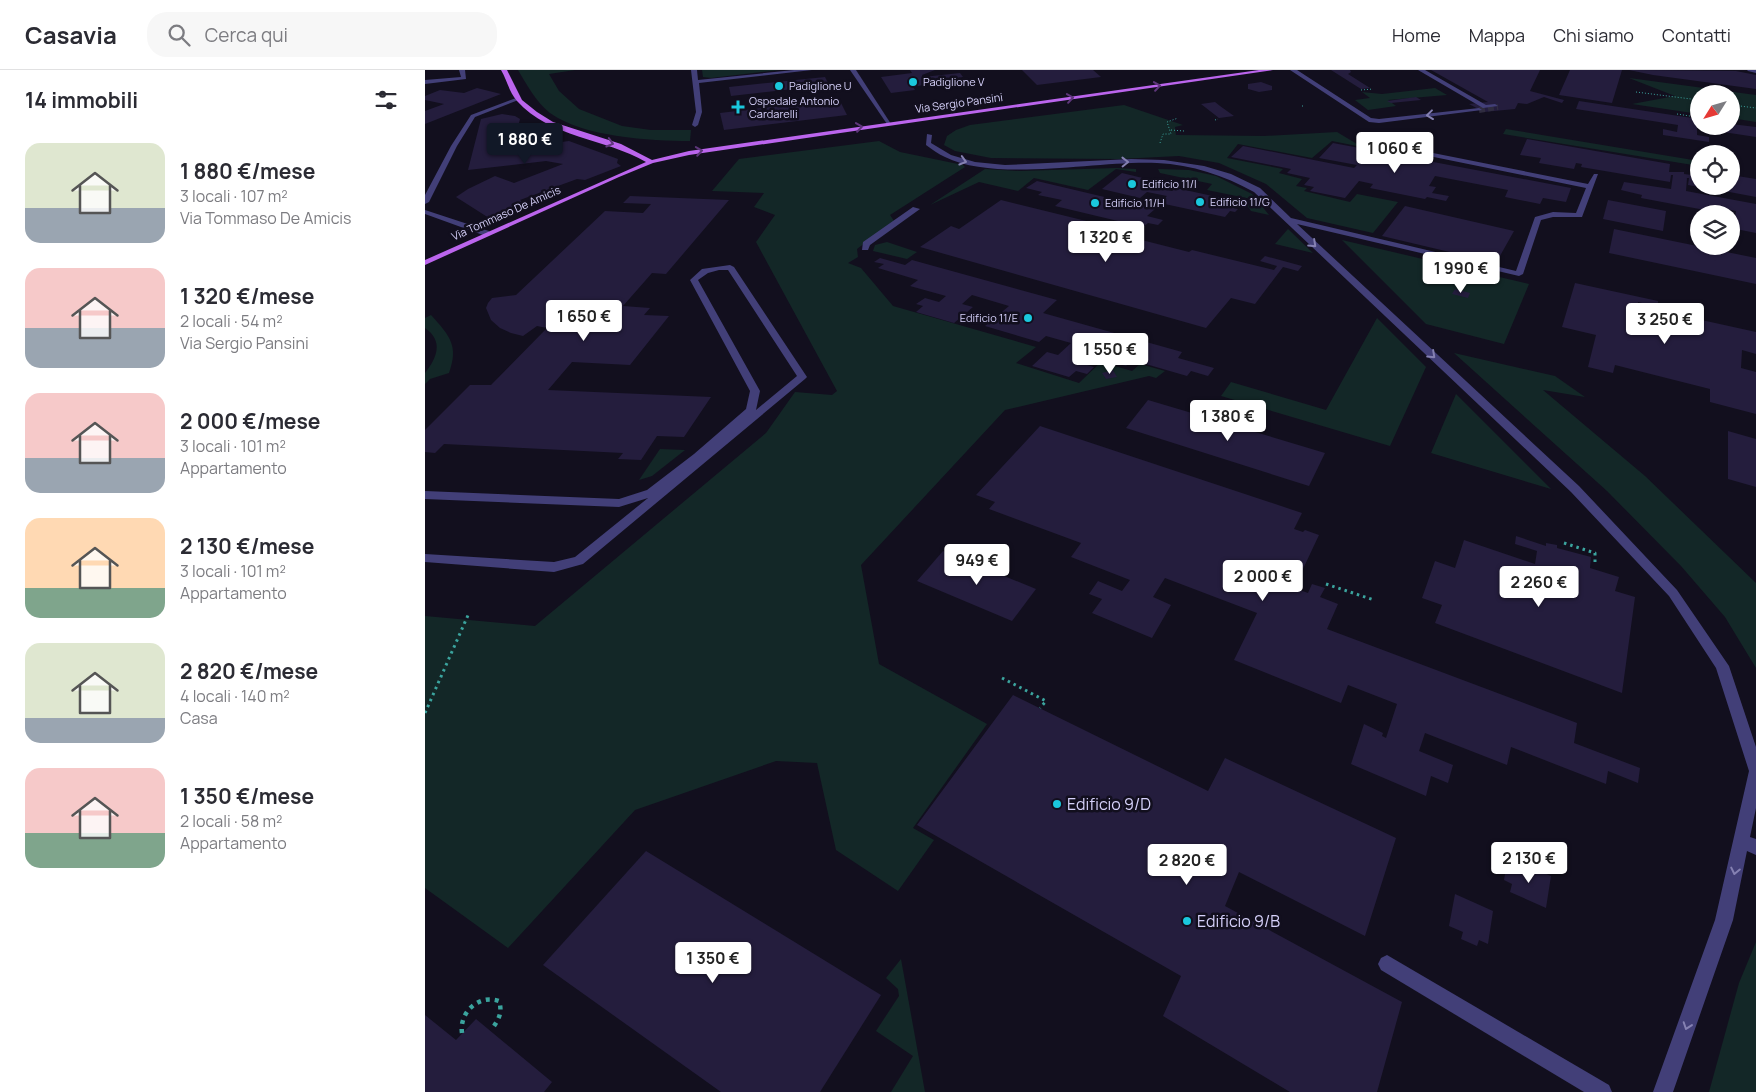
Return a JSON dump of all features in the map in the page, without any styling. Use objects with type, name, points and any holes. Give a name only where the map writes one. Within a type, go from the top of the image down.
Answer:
[{"type":"main road","points":[[504,70],[518,99],[541,118],[561,129],[639,153],[651,162]]},
{"type":"main road","name":"Via Sergio Pansini","points":[[651,162],[689,153],[889,123],[1270,70]]},
{"type":"main road","name":"Via Tommaso De Amicis","points":[[425,262],[651,162]]},
{"type":"street","points":[[425,82],[464,78],[462,70]]},
{"type":"street","points":[[694,70],[699,112],[695,125]]},
{"type":"street","points":[[696,82],[809,70]]},
{"type":"street","points":[[853,70],[889,123]]},
{"type":"street","points":[[1293,70],[1369,120],[1379,121],[1479,106],[1495,106]]},
{"type":"street","points":[[1421,70],[1479,106]]},
{"type":"street","points":[[1751,70],[1756,71]]},
{"type":"street","points":[[425,194],[469,116],[518,99]]},
{"type":"street","points":[[425,202],[454,146],[473,116],[518,99]]},
{"type":"street","points":[[929,135],[928,144],[939,154],[978,165],[1022,166],[1155,161],[1220,172],[1257,190],[1575,489],[1673,593],[1722,666],[1756,771],[1749,844],[1663,1092]]},
{"type":"street","points":[[1383,135],[1426,154],[1590,187]]},
{"type":"street","points":[[1287,219],[1519,274],[1538,219],[1544,215],[1579,215],[1595,175]]},
{"type":"street","points":[[865,248],[866,244],[916,209]]},
{"type":"street","points":[[425,212],[483,235]]},
{"type":"street","points":[[425,216],[483,235]]},
{"type":"street","points":[[425,495],[619,502],[651,494],[751,410],[755,391],[694,280],[697,274],[712,268],[730,267],[802,377],[579,561],[554,567],[425,558]]},
{"type":"street","points":[[1387,964],[1602,1092]]},
{"type":"path","points":[[1365,90],[1373,89]]},
{"type":"path","points":[[1636,92],[1690,99]]},
{"type":"path","points":[[1740,106],[1756,108]]},
{"type":"path","points":[[1677,114],[1690,116]]},
{"type":"path","points":[[1174,119],[1178,118]]},
{"type":"path","points":[[1215,120],[1219,119]]},
{"type":"path","points":[[1171,130],[1183,131]]},
{"type":"path","points":[[1212,419],[1217,413]]},
{"type":"path","points":[[1564,543],[1595,553],[1595,563]]},
{"type":"path","points":[[1327,584],[1374,600]]},
{"type":"path","points":[[425,713],[469,612]]},
{"type":"path","points":[[1002,678],[1046,701],[1040,708]]},
{"type":"path","points":[[462,1033],[460,1028],[462,1021],[469,1009],[481,1000],[494,998],[499,1001],[501,1011],[500,1018],[491,1030]]},
{"type":"green space","points":[[518,70],[575,70],[549,74],[559,91],[579,109],[622,126],[651,130],[691,130],[690,141],[617,136],[580,128],[550,113],[540,104]]},
{"type":"green space","points":[[702,70],[780,70],[711,78],[703,77]]},
{"type":"green space","points":[[1629,78],[1690,86],[1690,113],[1632,104],[1675,96]]},
{"type":"green space","points":[[1435,88],[1447,95],[1388,100],[1396,106],[1368,110],[1355,100],[1370,98],[1362,92],[1382,94]]},
{"type":"green space","points":[[1740,93],[1756,95],[1756,122],[1740,119]]},
{"type":"green space","points":[[1124,105],[1183,125],[1175,127],[1176,135],[1264,136],[1337,132],[1362,147],[1332,141],[1312,158],[1238,144],[1227,158],[1283,169],[1279,173],[1302,179],[1296,186],[1307,188],[1304,191],[1350,202],[1357,194],[1398,202],[1373,233],[1307,218],[1266,184],[1219,163],[1179,156],[1119,159],[991,158],[955,151],[944,145],[947,136],[956,130],[970,125]]},
{"type":"green space","points":[[1506,129],[1690,160],[1690,165],[1503,134]]},
{"type":"green space","points":[[879,141],[900,152],[965,167],[890,215],[894,221],[857,249],[858,257],[848,263],[861,268],[893,306],[1036,347],[1016,363],[1079,383],[1101,362],[1132,371],[1140,364],[1165,371],[1156,378],[1149,376],[1005,410],[861,565],[879,664],[987,724],[913,828],[934,840],[898,891],[836,850],[817,763],[776,761],[635,810],[508,948],[425,888],[425,616],[535,626],[766,433],[795,392],[832,395],[837,391],[756,242],[775,215],[754,207],[764,193],[712,191],[739,159]]},
{"type":"green space","points":[[1116,168],[1136,169],[1136,172],[1116,169],[1088,190],[1034,178],[1018,191],[979,182],[930,205],[985,169],[1020,171]]},
{"type":"green space","points":[[1158,169],[1189,170],[1216,176],[1252,194],[1269,215],[1251,211],[1247,205],[1251,199],[1207,190],[1212,184],[1160,173]]},
{"type":"green space","points":[[1288,229],[1313,253],[1275,244]]},
{"type":"green space","points":[[1342,240],[1529,284],[1504,344],[1426,324]]},
{"type":"green space","points":[[887,242],[917,252],[907,259],[873,251],[875,245]]},
{"type":"green space","points":[[431,315],[448,335],[453,348],[453,356],[449,373],[430,379],[425,384],[425,373],[433,361],[437,350],[435,338],[425,328],[425,318]]},
{"type":"green space","points":[[1377,318],[1426,367],[1390,446],[1221,396],[1231,382],[1326,410]]},
{"type":"green space","points":[[1454,353],[1555,376],[1585,397],[1543,390],[1645,476],[1756,583],[1756,668],[1725,617],[1681,566],[1607,491]]},
{"type":"green space","points":[[1456,394],[1551,489],[1431,453]]},
{"type":"green space","points":[[660,449],[685,450],[652,476],[639,480]]},
{"type":"green space","points":[[1756,942],[1756,1092],[1709,1092],[1739,983]]},
{"type":"green space","points":[[901,959],[925,1092],[891,1092],[913,1056],[876,1031],[899,996],[898,989],[886,978]]},
{"type":"building","name":"Padiglione V","points":[[910,70],[935,70],[922,75],[923,77],[960,73],[963,77],[913,87],[915,90],[891,93],[881,77],[912,73]]},
{"type":"building","points":[[1022,70],[1093,70],[1101,77],[1037,85]]},
{"type":"building","points":[[1331,70],[1350,70],[1351,72],[1348,74],[1370,88],[1361,89]]},
{"type":"building","points":[[1431,70],[1540,70],[1530,91],[1564,100],[1562,103],[1544,97],[1527,104],[1518,103],[1515,109],[1484,112],[1469,104],[1488,102]]},
{"type":"building","points":[[1570,70],[1622,70],[1612,103],[1559,95]]},
{"type":"building","points":[[1629,70],[1736,71],[1756,75],[1756,89],[1740,87],[1740,85],[1727,85]]},
{"type":"building","name":"Padiglione U","points":[[825,77],[829,85],[731,96],[729,87]]},
{"type":"building","points":[[1261,82],[1272,86],[1272,90],[1259,92],[1248,89],[1248,84]]},
{"type":"building","points":[[477,88],[501,94],[425,124],[425,111],[444,104],[425,100],[425,96],[440,90],[464,93]]},
{"type":"building","points":[[1416,97],[1421,100],[1391,103],[1387,101]]},
{"type":"building","points":[[839,99],[847,115],[724,130],[720,113]]},
{"type":"building","points":[[1579,101],[1690,118],[1690,135],[1709,137],[1709,142],[1663,135],[1663,129],[1677,132],[1678,125],[1576,109]]},
{"type":"building","points":[[1215,102],[1234,116],[1219,118],[1201,104]]},
{"type":"building","points":[[502,114],[515,116],[520,119],[519,123],[539,127],[519,134],[517,148],[569,141],[618,159],[617,163],[621,166],[585,180],[577,179],[520,200],[523,203],[489,218],[456,197],[495,176],[514,183],[563,164],[546,161],[468,170],[481,119]]},
{"type":"building","points":[[1740,125],[1756,127],[1756,137],[1740,135]]},
{"type":"building","points":[[1527,139],[1670,164],[1669,172],[1684,172],[1684,174],[1690,175],[1690,185],[1688,185],[1689,178],[1687,178],[1686,191],[1690,192],[1690,195],[1708,195],[1756,204],[1756,233],[1740,230],[1740,205],[1690,205],[1690,207],[1641,198],[1642,195],[1621,190],[1624,182],[1671,189],[1673,175],[1671,175],[1670,182],[1581,167],[1582,164],[1576,163],[1574,169],[1539,163],[1541,158],[1520,155]]},
{"type":"building","points":[[1333,143],[1571,188],[1566,202],[1543,198],[1540,204],[1505,197],[1508,190],[1435,176],[1429,186],[1436,187],[1432,193],[1449,196],[1446,201],[1427,197],[1425,199],[1370,188],[1373,184],[1359,181],[1345,198],[1310,191],[1314,187],[1304,185],[1310,178],[1287,173],[1291,169],[1231,157],[1243,146],[1354,168],[1357,165],[1319,158]]},
{"type":"building","points":[[1122,173],[1159,182],[1153,187],[1172,191],[1176,188],[1240,202],[1234,208],[1238,209],[1235,212],[1230,211],[1225,217],[1160,203],[1167,196],[1147,192],[1140,198],[1102,189]]},
{"type":"building","points":[[1740,176],[1756,179],[1756,197],[1740,194]]},
{"type":"building","name":"Edificio 11/H","points":[[1037,181],[1155,209],[1147,216],[1163,220],[1158,225],[1148,223],[1143,227],[1055,206],[1062,200],[1038,195],[1042,192],[1026,188]]},
{"type":"building","points":[[630,196],[729,200],[666,274],[652,273],[623,306],[650,308],[644,315],[669,316],[630,365],[572,362],[548,390],[711,397],[684,437],[657,436],[641,460],[618,459],[623,453],[444,444],[435,453],[425,452],[425,430],[470,385],[491,385],[547,328],[537,326],[523,336],[500,328],[491,320],[486,308],[492,298],[516,295],[605,211],[643,213],[651,204],[623,203]]},
{"type":"building","points":[[1001,200],[1127,231],[1122,235],[1189,252],[1192,250],[1274,270],[1277,266],[1260,261],[1265,256],[1302,266],[1298,271],[1283,267],[1255,304],[1231,298],[1206,328],[920,247],[951,226],[959,229]]},
{"type":"building","points":[[1608,200],[1666,211],[1663,231],[1603,219]]},
{"type":"building","points":[[1405,206],[1514,231],[1496,263],[1382,236]]},
{"type":"building","points":[[1614,229],[1690,245],[1690,255],[1740,255],[1756,258],[1756,284],[1609,253]]},
{"type":"building","name":"Edificio 11/E","points":[[880,258],[905,265],[912,260],[1057,300],[1043,313],[1182,352],[1178,358],[1214,368],[1208,376],[1191,371],[1187,376],[1132,360],[1126,366],[1084,354],[1077,362],[1094,367],[1087,374],[1076,371],[1069,377],[1032,366],[1047,352],[1058,355],[1071,343],[1046,336],[1039,342],[985,326],[1009,306],[972,295],[962,304],[973,307],[954,323],[916,312],[923,306],[916,304],[925,298],[939,302],[946,296],[910,286],[918,280],[878,268],[884,264],[874,262]]},
{"type":"building","points":[[1575,283],[1658,301],[1658,307],[1638,302],[1638,306],[1756,332],[1756,354],[1742,350],[1741,368],[1756,372],[1756,414],[1710,402],[1710,389],[1615,365],[1613,373],[1588,367],[1596,335],[1562,327]]},
{"type":"building","points":[[1455,289],[1470,293],[1468,298],[1452,294]]},
{"type":"building","points":[[1113,370],[1117,377],[1106,379],[1102,373]]},
{"type":"building","points":[[1148,400],[1325,453],[1309,486],[1126,428]]},
{"type":"building","points":[[1040,426],[1302,513],[1294,529],[1303,532],[1305,530],[1319,535],[1294,588],[1308,593],[1312,584],[1325,588],[1320,597],[1338,604],[1327,629],[1577,723],[1574,743],[1640,768],[1638,783],[1608,771],[1606,784],[1511,747],[1507,765],[1425,733],[1419,751],[1453,765],[1448,783],[1431,776],[1426,796],[1351,764],[1364,724],[1383,733],[1382,736],[1386,738],[1397,704],[1348,685],[1341,703],[1234,660],[1257,613],[1165,578],[1153,597],[1171,605],[1152,638],[1092,613],[1102,599],[1089,594],[1098,581],[1122,591],[1130,580],[1071,557],[1081,543],[989,509],[995,502],[976,495]]},
{"type":"building","points":[[1728,431],[1756,439],[1756,487],[1728,479]]},
{"type":"building","points":[[1516,536],[1546,546],[1546,543],[1557,545],[1557,548],[1591,557],[1590,568],[1619,577],[1615,591],[1635,597],[1622,693],[1435,623],[1442,605],[1422,598],[1435,561],[1455,568],[1464,540],[1535,564],[1537,551],[1515,544]]},
{"type":"building","points":[[943,551],[1036,589],[1012,621],[917,581]]},
{"type":"building","name":"Edificio 9/B","points":[[1013,695],[1208,791],[1225,758],[1396,838],[1365,936],[1239,872],[1225,906],[1402,1002],[1377,1092],[1290,1092],[1163,1016],[1181,976],[917,825]]},
{"type":"building","points":[[646,851],[881,995],[820,1092],[721,1092],[543,965]]},
{"type":"building","points":[[1516,861],[1551,876],[1546,908],[1510,892],[1512,884],[1504,880],[1506,868],[1514,872]]},
{"type":"building","points":[[1455,894],[1493,911],[1488,944],[1479,940],[1477,946],[1461,939],[1463,932],[1449,926]]},
{"type":"building","points":[[425,1015],[456,1040],[476,1019],[552,1082],[544,1092],[425,1092]]},
{"type":"tunnel","points":[[1479,110],[1498,107]]},
{"type":"place","name":"Padiglione V","points":[[913,82]]},
{"type":"place","name":"Padiglione U","points":[[779,86]]},
{"type":"place","name":"Ospedale Antonio Cardarelli","points":[[738,107]]},
{"type":"place","name":"Edificio 11/I","points":[[1132,184]]},
{"type":"place","name":"Edificio 11/G","points":[[1200,202]]},
{"type":"place","name":"Edificio 11/H","points":[[1095,203]]},
{"type":"place","name":"Edificio 11/E","points":[[1028,318]]},
{"type":"place","name":"Edificio 9/D","points":[[1057,804]]},
{"type":"place","name":"Edificio 9/B","points":[[1187,921]]}]
